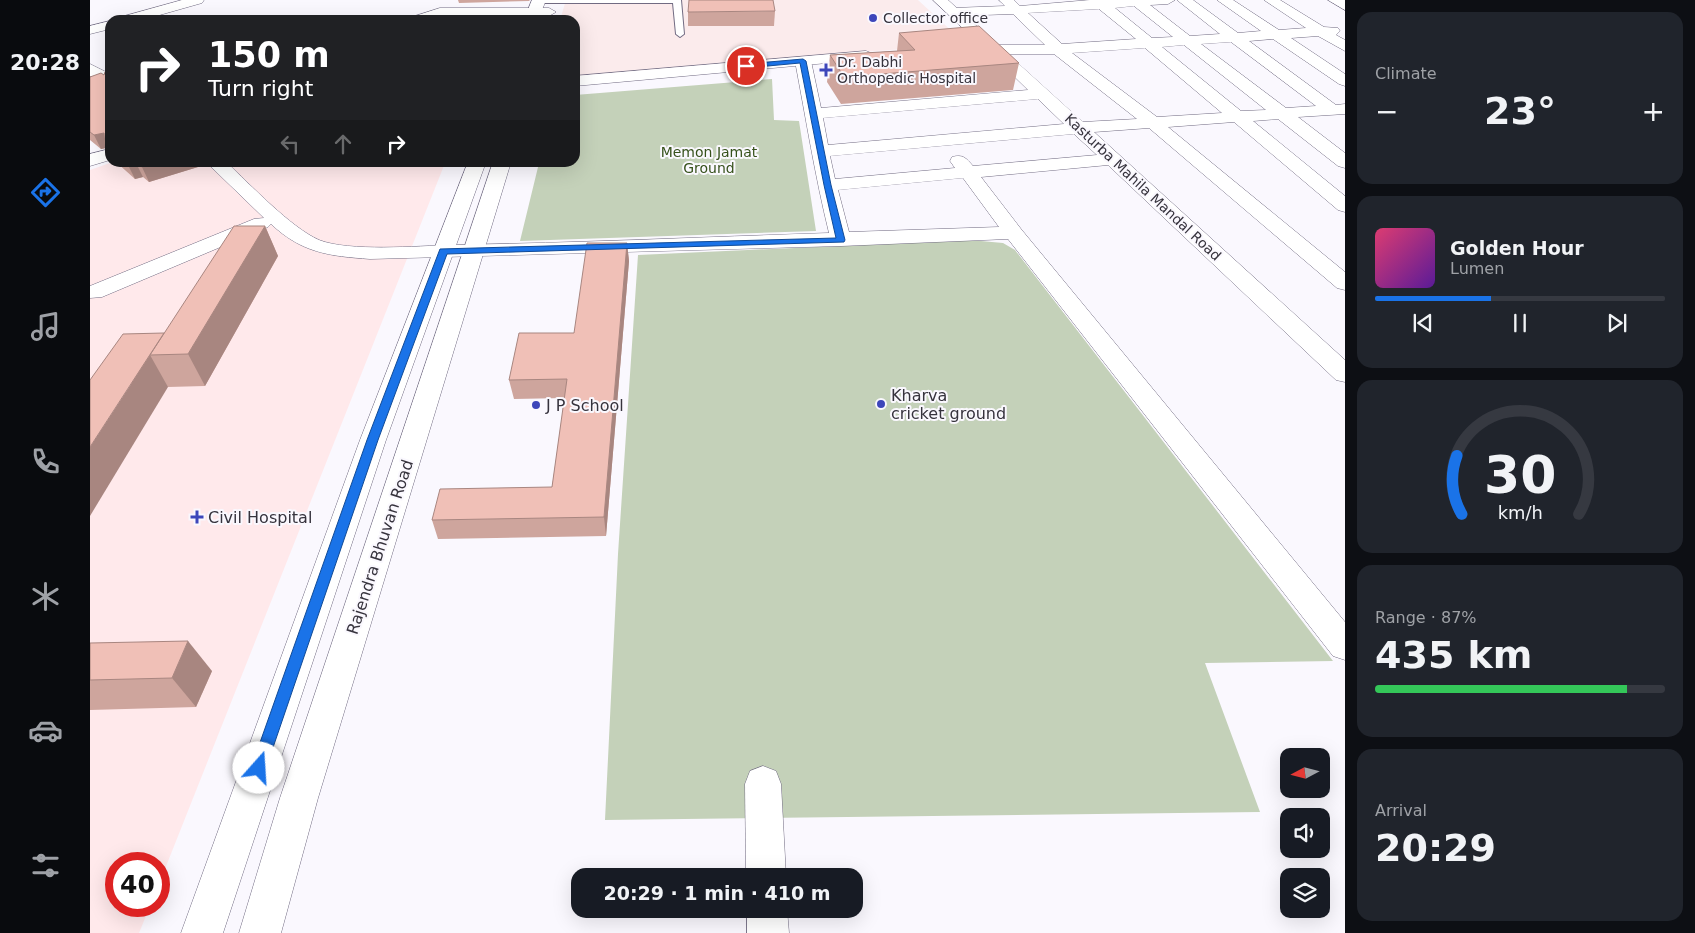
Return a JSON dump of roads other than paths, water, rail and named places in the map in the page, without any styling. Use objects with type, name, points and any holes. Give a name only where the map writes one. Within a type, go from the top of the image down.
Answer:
[{"type":"street","points":[[144,15],[196,0]]},
{"type":"street","name":"Kasturba Mahila Mandal Road","points":[[940,0],[985,48],[1043,94],[1345,374]]},
{"type":"street","points":[[953,12],[1011,5],[1168,0]]},
{"type":"street","points":[[1184,0],[1234,37],[1339,109]]},
{"type":"street","points":[[1224,0],[1345,81]]},
{"type":"street","points":[[1272,0],[1327,31],[1345,47]]},
{"type":"street","points":[[1334,0],[1345,6]]},
{"type":"street","points":[[1135,1],[1345,162]]},
{"type":"street","points":[[1099,2],[1345,206]]},
{"type":"street","points":[[1011,5],[1058,49],[1152,122],[1345,283]]},
{"type":"street","points":[[426,15],[443,6],[543,8]]},
{"type":"street","points":[[90,30],[105,26]]},
{"type":"street","points":[[985,48],[1058,49],[1327,31]]},
{"type":"street","points":[[580,81],[881,54]]},
{"type":"street","points":[[803,61],[841,240]]},
{"type":"street","points":[[90,69],[105,78]]},
{"type":"street","points":[[821,151],[1043,94]]},
{"type":"street","points":[[813,114],[928,122],[1078,128],[1339,109]]},
{"type":"street","points":[[928,122],[1014,233],[1345,646]]},
{"type":"street","points":[[90,160],[105,156]]},
{"type":"street","points":[[828,185],[1113,159]]},
{"type":"street","points":[[220,167],[287,228],[312,244],[336,250],[370,253],[841,240],[1014,233]]},
{"type":"street","points":[[202,933],[385,406],[475,167]]},
{"type":"street","name":"Rajendra Bhuvan Road","points":[[260,933],[300,798],[500,167]]},
{"type":"street","points":[[94,292],[275,217]]},
{"type":"street","points":[[385,406],[425,406]]},
{"type":"street","points":[[763,784],[766,868]]},
{"type":"street","points":[[767,918],[768,933]]},
{"type":"lane","points":[[543,8],[677,0],[680,34]]},
{"type":"place","name":"Collector office","points":[[873,18]]},
{"type":"place","name":"Dr. Dabhi Orthopedic Hospital","points":[[826,70]]},
{"type":"place","name":"Kharva cricket ground","points":[[881,404]]},
{"type":"place","name":"J P School","points":[[536,405]]},
{"type":"place","name":"Civil Hospital","points":[[197,517]]},
{"type":"park label","name":"Memon Jamat Ground","points":[[709,160]]}]
